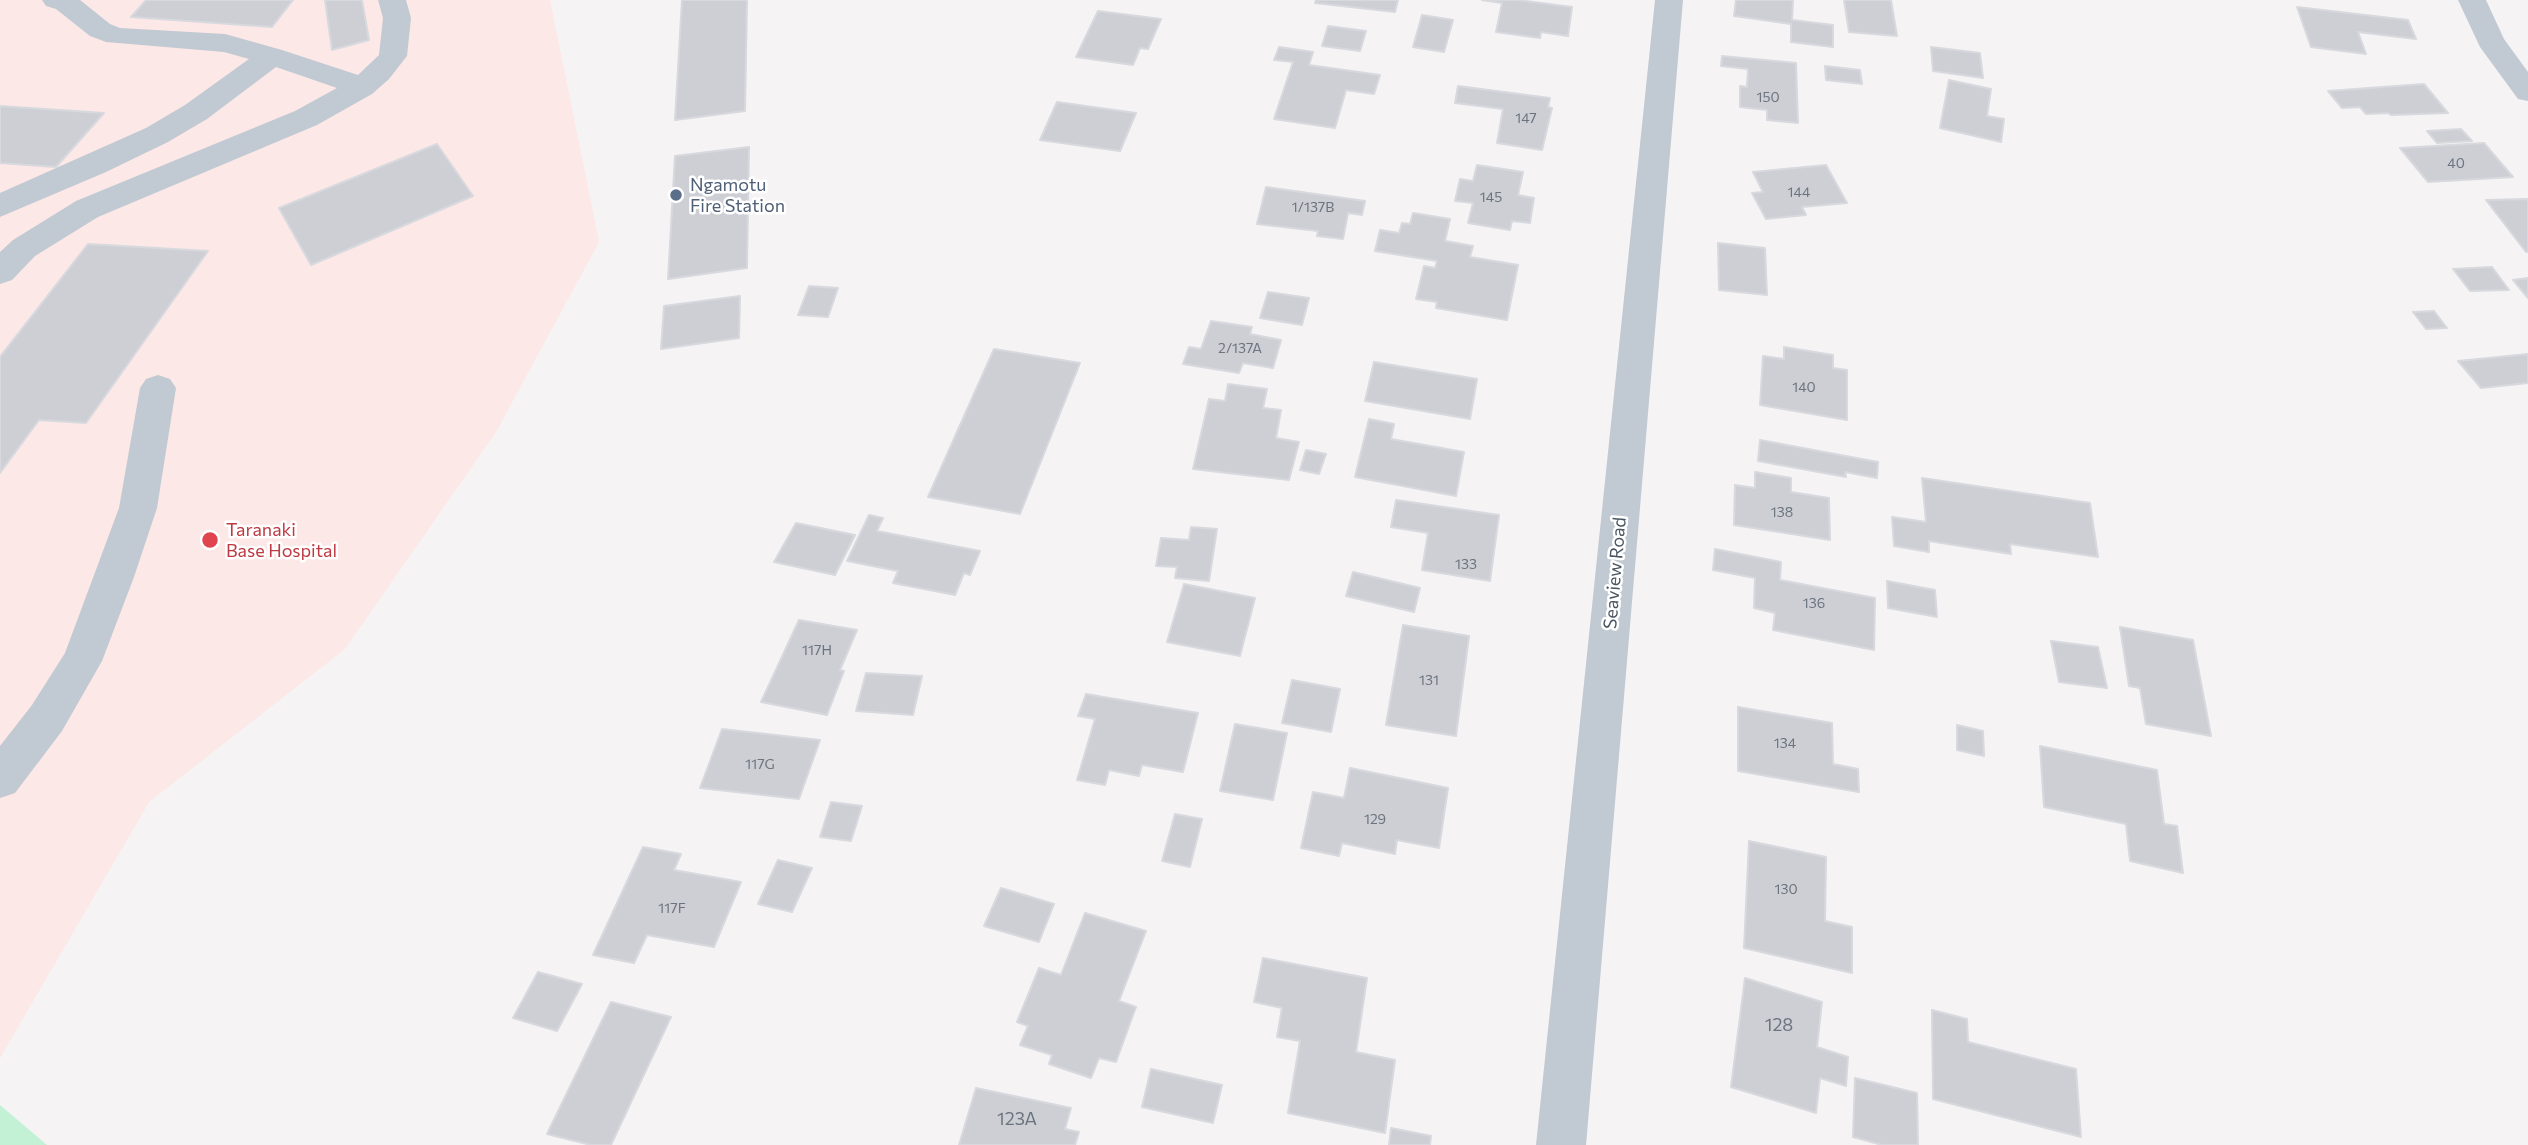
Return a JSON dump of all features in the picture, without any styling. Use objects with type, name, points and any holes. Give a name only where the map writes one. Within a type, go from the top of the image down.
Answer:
[{"type":"street","points":[[55,0],[66,3],[100,30],[116,36],[225,43],[362,87]]},
{"type":"street","points":[[0,272],[24,248],[87,209],[306,118],[362,87],[379,73],[393,56],[397,18],[392,0]]},
{"type":"street","name":"Seaview Road","points":[[1561,1145],[1669,0]]},
{"type":"street","points":[[2472,0],[2490,41],[2528,92]]},
{"type":"street","points":[[0,206],[157,135],[216,99],[272,56]]},
{"type":"street","points":[[0,779],[47,718],[82,661],[115,577],[138,508],[158,388]]},
{"type":"shaded area","name":"Taranaki Base Hospital","points":[[0,0],[550,0],[599,242],[496,432],[345,649],[149,802],[0,1058]]},
{"type":"green space","points":[[0,1105],[47,1145],[0,1145]]},
{"type":"building","points":[[146,0],[293,0],[272,27],[131,17]]},
{"type":"building","points":[[325,0],[362,0],[369,40],[332,50]]},
{"type":"building","points":[[682,0],[747,0],[745,111],[675,120]]},
{"type":"building","points":[[1316,0],[1398,0],[1395,12],[1315,3]]},
{"type":"building","points":[[1482,0],[1518,0],[1572,7],[1568,36],[1541,32],[1540,38],[1496,32],[1502,3]]},
{"type":"building","points":[[1736,0],[1793,0],[1792,20],[1833,25],[1833,47],[1791,42],[1791,24],[1734,16]]},
{"type":"building","points":[[1844,0],[1891,0],[1897,36],[1849,32]]},
{"type":"building","points":[[2297,7],[2408,20],[2416,39],[2358,32],[2366,54],[2311,47]]},
{"type":"building","points":[[1098,11],[1161,19],[1148,49],[1140,48],[1133,65],[1076,57]]},
{"type":"building","points":[[1422,15],[1453,20],[1444,52],[1413,47]]},
{"type":"building","points":[[1328,26],[1366,31],[1360,51],[1322,46]]},
{"type":"building","points":[[1279,47],[1313,52],[1309,65],[1380,75],[1374,94],[1346,90],[1335,128],[1274,119],[1293,62],[1274,60]]},
{"type":"building","points":[[1931,47],[1980,53],[1983,78],[1933,71]]},
{"type":"building","points":[[1722,56],[1796,63],[1798,123],[1767,120],[1767,110],[1740,107],[1740,86],[1747,87],[1748,69],[1721,66]]},
{"type":"building","points":[[1825,66],[1860,70],[1862,84],[1826,80]]},
{"type":"building","points":[[1949,80],[1991,89],[1987,116],[2004,119],[2001,142],[1940,128]]},
{"type":"building","points":[[2424,84],[2448,113],[2366,114],[2360,107],[2342,108],[2328,91]]},
{"type":"building","points":[[1458,86],[1550,98],[1548,107],[1552,108],[1542,150],[1497,143],[1503,109],[1455,103]]},
{"type":"building","points":[[1057,102],[1136,113],[1120,151],[1040,140]]},
{"type":"building","points":[[0,106],[104,113],[56,167],[0,163]]},
{"type":"building","points":[[2461,129],[2472,141],[2437,143],[2427,131]]},
{"type":"building","points":[[2484,143],[2513,177],[2428,182],[2400,148]]},
{"type":"building","points":[[437,144],[473,196],[311,265],[279,208]]},
{"type":"building","points":[[749,147],[747,268],[668,279],[675,156]]},
{"type":"building","points":[[1477,165],[1523,172],[1518,195],[1534,198],[1530,223],[1512,221],[1510,230],[1468,223],[1473,203],[1455,201],[1460,179],[1473,181]]},
{"type":"building","points":[[1826,165],[1847,203],[1802,207],[1806,215],[1766,219],[1752,193],[1763,192],[1753,172]]},
{"type":"building","points":[[1266,187],[1365,201],[1362,215],[1348,213],[1343,239],[1317,236],[1318,231],[1257,224]]},
{"type":"building","points":[[2528,199],[2528,252],[2526,252],[2486,200]]},
{"type":"building","points":[[1413,213],[1450,219],[1445,241],[1473,246],[1470,257],[1518,265],[1507,320],[1436,308],[1437,302],[1416,299],[1424,266],[1435,268],[1437,261],[1375,251],[1380,230],[1399,233],[1402,223],[1410,224]]},
{"type":"building","points":[[1718,243],[1765,248],[1767,295],[1719,290]]},
{"type":"building","points":[[88,244],[208,251],[86,423],[39,420],[0,473],[0,357]]},
{"type":"building","points":[[2492,267],[2509,290],[2470,291],[2453,269]]},
{"type":"building","points":[[2528,278],[2528,298],[2513,280]]},
{"type":"building","points":[[809,286],[838,288],[828,317],[798,315]]},
{"type":"building","points":[[1268,292],[1309,298],[1302,325],[1260,318]]},
{"type":"building","points":[[740,296],[739,338],[661,349],[664,306]]},
{"type":"building","points":[[2434,311],[2447,328],[2426,329],[2413,312]]},
{"type":"building","points":[[1211,321],[1252,327],[1250,334],[1281,340],[1273,368],[1243,363],[1239,373],[1183,364],[1189,347],[1201,349]]},
{"type":"building","points":[[1784,347],[1833,355],[1833,368],[1847,370],[1847,420],[1760,405],[1763,356],[1784,359]]},
{"type":"building","points":[[994,349],[1080,363],[1020,514],[928,497]]},
{"type":"building","points":[[2528,354],[2528,383],[2481,388],[2458,361]]},
{"type":"building","points":[[1374,362],[1477,379],[1470,419],[1365,401]]},
{"type":"building","points":[[1228,384],[1267,389],[1263,408],[1281,410],[1276,438],[1299,442],[1289,480],[1193,469],[1209,399],[1225,401]]},
{"type":"building","points":[[1369,419],[1394,424],[1391,439],[1464,452],[1456,496],[1355,477]]},
{"type":"building","points":[[1760,440],[1878,462],[1877,478],[1845,472],[1846,477],[1758,461]]},
{"type":"building","points":[[1306,450],[1326,454],[1319,474],[1300,470]]},
{"type":"building","points":[[1755,472],[1791,478],[1791,492],[1829,498],[1830,540],[1734,525],[1735,485],[1755,488]]},
{"type":"building","points":[[1922,478],[2090,503],[2098,557],[2010,544],[2011,554],[1929,541],[1929,552],[1894,546],[1892,517],[1926,522]]},
{"type":"building","points":[[1396,500],[1499,515],[1490,581],[1422,570],[1428,533],[1391,527]]},
{"type":"building","points":[[869,515],[883,518],[877,531],[980,551],[970,575],[964,573],[955,595],[893,583],[898,571],[847,561]]},
{"type":"building","points":[[796,523],[855,535],[835,575],[774,562]]},
{"type":"building","points":[[1191,527],[1217,529],[1209,581],[1175,578],[1177,567],[1156,566],[1161,538],[1189,540]]},
{"type":"building","points":[[1715,549],[1781,562],[1780,580],[1875,598],[1874,650],[1773,630],[1775,613],[1754,608],[1755,578],[1713,570]]},
{"type":"building","points":[[1353,572],[1420,588],[1414,612],[1346,596]]},
{"type":"building","points":[[1887,581],[1935,590],[1937,617],[1888,608]]},
{"type":"building","points":[[1184,584],[1255,598],[1240,656],[1167,642]]},
{"type":"building","points":[[799,620],[857,630],[840,670],[844,671],[827,715],[761,702]]},
{"type":"building","points":[[1403,625],[1469,636],[1456,736],[1386,725]]},
{"type":"building","points":[[2120,627],[2193,640],[2211,736],[2146,724],[2140,688],[2129,686]]},
{"type":"building","points":[[2051,641],[2098,647],[2107,688],[2059,682]]},
{"type":"building","points":[[866,673],[922,676],[913,715],[856,711]]},
{"type":"building","points":[[1292,680],[1340,689],[1331,732],[1282,723]]},
{"type":"building","points":[[1086,694],[1198,713],[1183,772],[1142,765],[1139,776],[1109,770],[1105,785],[1077,780],[1095,719],[1078,716]]},
{"type":"building","points":[[1738,707],[1832,723],[1833,764],[1858,769],[1859,792],[1738,771]]},
{"type":"building","points":[[1235,724],[1287,733],[1273,800],[1220,791]]},
{"type":"building","points":[[1957,725],[1983,731],[1984,756],[1957,750]]},
{"type":"building","points":[[722,729],[820,740],[799,799],[700,788]]},
{"type":"building","points":[[2040,746],[2157,770],[2164,824],[2177,826],[2183,873],[2130,861],[2126,824],[2044,807]]},
{"type":"building","points":[[1350,768],[1448,788],[1439,848],[1397,840],[1395,854],[1342,843],[1339,856],[1301,848],[1313,792],[1344,798]]},
{"type":"building","points":[[831,802],[862,806],[851,841],[820,837]]},
{"type":"building","points":[[1175,814],[1202,819],[1190,867],[1162,861]]},
{"type":"building","points":[[1749,841],[1826,857],[1825,921],[1852,927],[1852,973],[1744,948]]},
{"type":"building","points":[[643,847],[681,854],[674,870],[741,882],[714,947],[647,935],[634,963],[593,955]]},
{"type":"building","points":[[778,860],[812,868],[792,912],[758,904]]},
{"type":"building","points":[[1001,888],[1054,904],[1039,942],[984,926]]},
{"type":"building","points":[[1085,913],[1146,931],[1119,1001],[1136,1007],[1116,1062],[1099,1058],[1091,1078],[1049,1064],[1052,1055],[1020,1045],[1028,1026],[1017,1022],[1039,968],[1061,975]]},
{"type":"building","points":[[1263,958],[1367,978],[1356,1052],[1395,1060],[1385,1133],[1288,1113],[1300,1041],[1277,1037],[1282,1008],[1254,1002]]},
{"type":"building","points":[[538,972],[582,984],[557,1031],[513,1018]]},
{"type":"building","points":[[1745,978],[1822,1002],[1817,1047],[1848,1057],[1846,1086],[1820,1078],[1816,1113],[1731,1087]]},
{"type":"building","points":[[611,1002],[671,1017],[611,1145],[591,1145],[547,1134]]},
{"type":"building","points":[[1932,1010],[1967,1019],[1968,1042],[2076,1069],[2081,1137],[1933,1099]]},
{"type":"building","points":[[1151,1069],[1222,1085],[1213,1123],[1142,1107]]},
{"type":"building","points":[[1855,1078],[1917,1093],[1918,1145],[1882,1145],[1853,1137]]},
{"type":"building","points":[[976,1088],[1071,1108],[1065,1129],[1079,1132],[1075,1145],[959,1145]]},
{"type":"building","points":[[1391,1128],[1431,1136],[1430,1145],[1389,1145]]},
{"type":"place","name":"Ngamotu Fire Station","points":[[676,195]]},
{"type":"place","name":"Taranaki Base Hospital","points":[[210,540]]}]
